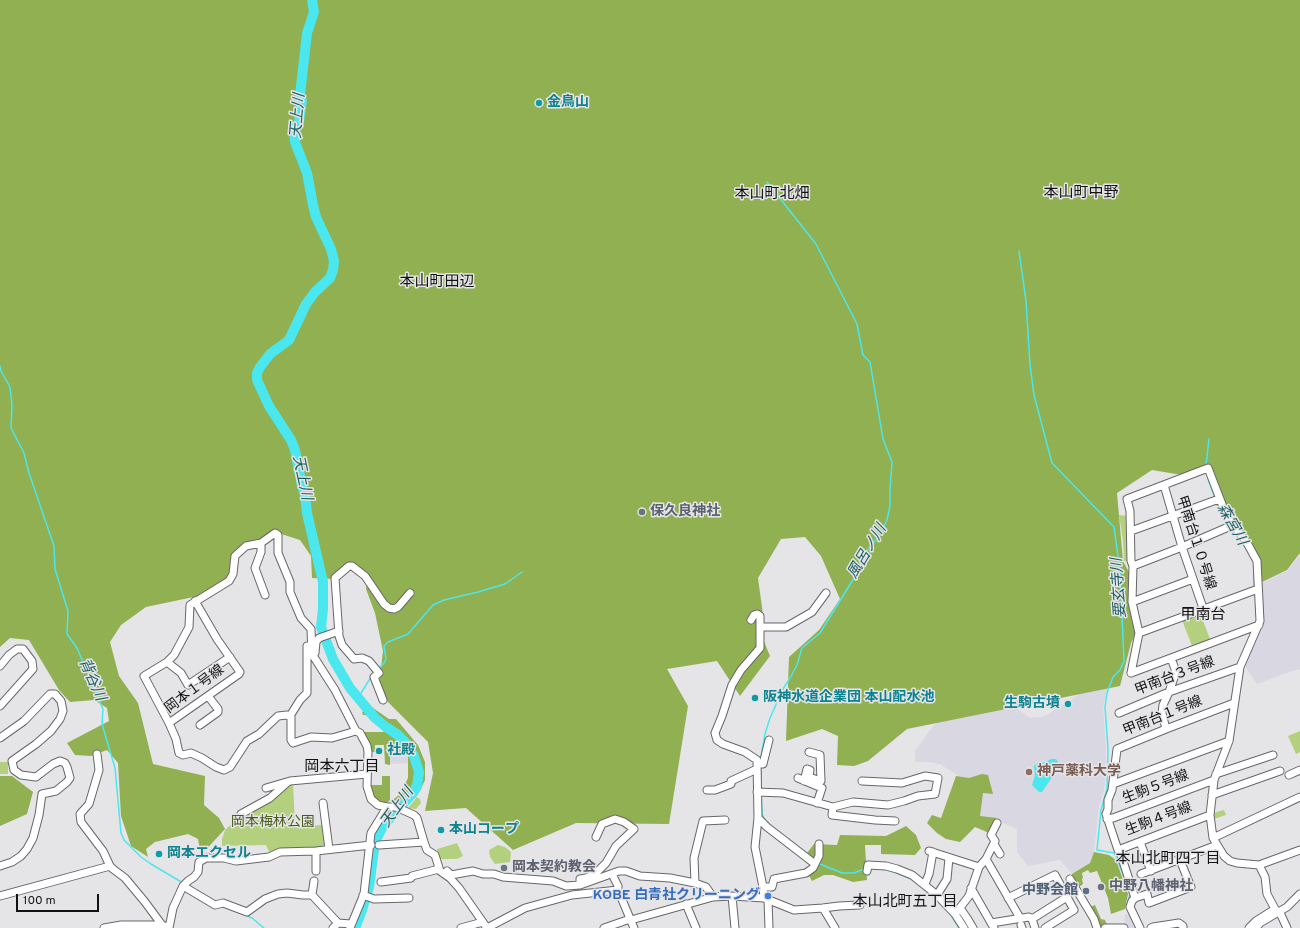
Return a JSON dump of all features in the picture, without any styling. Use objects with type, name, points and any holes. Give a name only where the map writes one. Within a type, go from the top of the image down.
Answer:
[{"type":"street","points":[[1258,625],[1131,673],[1139,633],[1132,602],[1134,566],[1131,561],[1130,511],[1127,499],[1208,468],[1225,512],[1233,526],[1246,541],[1257,561],[1260,621],[1240,667],[1229,741],[1215,777],[1210,815],[1215,842],[1224,856],[1230,861],[1259,865],[1300,850]]},
{"type":"street","name":"甲南台１０号線","points":[[1164,485],[1172,516],[1203,608]]},
{"type":"street","points":[[1131,531],[1219,498]]},
{"type":"street","points":[[1134,566],[1233,526]]},
{"type":"street","points":[[169,723],[144,676],[167,662],[174,655],[189,627],[190,605],[229,581],[233,574],[235,556],[246,546],[261,543],[275,533],[278,535],[278,553],[290,582],[290,592],[301,618],[311,629],[312,654],[334,690],[356,731],[360,733],[367,746],[367,786],[371,799],[378,805],[400,808],[417,818],[427,850],[435,855],[440,871],[450,878],[459,888],[486,926]]},
{"type":"street","points":[[261,543],[261,552],[255,568],[265,594]]},
{"type":"street","points":[[383,700],[374,677],[377,671],[369,661],[362,658],[354,659],[342,645],[336,631],[335,578],[349,566],[352,566],[365,576],[388,608],[394,609],[398,607],[410,593]]},
{"type":"street","points":[[1132,602],[1193,579]]},
{"type":"street","points":[[1139,633],[1258,588]]},
{"type":"street","points":[[760,627],[786,627],[812,612],[826,593]]},
{"type":"street","points":[[167,662],[181,673],[188,685],[230,657],[217,639],[195,601]]},
{"type":"street","points":[[751,620],[754,615],[757,614],[760,616],[760,648],[741,670],[732,684],[715,733],[716,740],[745,752],[757,760],[759,766]]},
{"type":"street","points":[[306,623],[307,693],[300,700],[290,716],[292,724],[291,740],[293,742],[311,737],[337,737],[356,731]]},
{"type":"street","points":[[312,654],[315,653],[316,642],[319,638],[336,631]]},
{"type":"street","points":[[0,666],[17,649],[23,649],[32,661],[33,669],[0,706]]},
{"type":"street","name":"岡本１号線","points":[[230,657],[239,673],[169,723],[176,739],[179,753],[183,755],[191,753],[224,770],[230,767],[247,741],[259,734],[278,716],[290,716]]},
{"type":"street","points":[[1166,729],[1162,714],[1163,705],[1175,676],[1175,668],[1171,658]]},
{"type":"street","name":"甲南台３号線","points":[[1119,713],[1169,692],[1240,667]]},
{"type":"street","points":[[0,738],[24,721],[50,694],[55,694],[61,701],[63,711],[60,719],[51,731],[12,762],[14,770],[21,775],[36,777],[52,764],[60,761],[65,763],[70,778],[68,782],[56,791],[42,794],[39,815],[27,849],[21,856],[12,862],[0,866]]},
{"type":"street","points":[[200,725],[218,712],[208,696]]},
{"type":"street","name":"甲南台１号線","points":[[1113,784],[1117,749],[1234,703]]},
{"type":"street","points":[[769,740],[759,766],[757,792],[758,818],[755,846],[766,899],[770,928]]},
{"type":"street","points":[[1135,898],[1106,814],[1108,809],[1108,800],[1113,784],[1229,741]]},
{"type":"street","points":[[809,752],[820,755],[821,781],[809,777],[810,770],[807,769],[801,780],[822,788],[817,803]]},
{"type":"street","points":[[97,754],[99,770],[89,804],[80,814],[81,822],[103,850],[113,870],[125,878],[167,927]]},
{"type":"street","name":"生駒５号線","points":[[1107,819],[1273,755]]},
{"type":"street","points":[[707,790],[715,790],[731,784],[731,781],[759,766]]},
{"type":"street","points":[[1289,775],[1300,770]]},
{"type":"street","points":[[1212,795],[1280,771]]},
{"type":"street","points":[[266,788],[290,781],[367,774]]},
{"type":"street","points":[[757,792],[783,793],[833,807],[853,802],[888,805],[918,796],[935,794],[938,778],[925,776],[902,783],[862,780]]},
{"type":"street","points":[[241,814],[270,798],[290,781]]},
{"type":"street","points":[[1141,874],[1180,860],[1300,796]]},
{"type":"street","points":[[323,802],[329,849]]},
{"type":"street","points":[[314,881],[312,895],[336,926],[350,926],[366,896],[371,833],[387,807]]},
{"type":"street","points":[[833,807],[832,815],[895,821]]},
{"type":"street","name":"生駒４号線","points":[[1118,850],[1210,815]]},
{"type":"street","points":[[580,885],[580,879],[595,874],[606,863],[616,846],[634,829],[615,818],[602,824],[596,837]]},
{"type":"street","points":[[758,818],[767,828],[815,864]]},
{"type":"street","points":[[696,883],[694,858],[703,821],[725,820]]},
{"type":"street","points":[[997,823],[991,835],[1000,854]]},
{"type":"street","points":[[379,845],[424,842]]},
{"type":"street","points":[[1140,842],[1151,871]]},
{"type":"street","points":[[763,887],[772,887],[774,879],[806,873],[813,868],[818,856],[819,844]]},
{"type":"street","points":[[957,911],[969,896],[980,867],[994,844]]},
{"type":"street","points":[[167,927],[173,908],[186,884],[198,872],[200,862],[206,858],[236,860],[269,857],[280,852],[316,851],[371,845]]},
{"type":"street","points":[[316,851],[316,871]]},
{"type":"street","points":[[924,884],[929,874],[931,852],[980,867]]},
{"type":"street","points":[[938,895],[947,879],[949,858]]},
{"type":"street","points":[[986,859],[1021,924]]},
{"type":"street","points":[[1140,928],[1130,907],[1135,898],[1147,894],[1149,903],[1191,887],[1180,860]]},
{"type":"street","points":[[1259,865],[1265,877],[1267,894],[1287,928]]},
{"type":"street","points":[[2,894],[110,866]]},
{"type":"street","points":[[868,868],[886,866],[912,875],[968,918],[973,928]]},
{"type":"street","points":[[381,882],[412,878],[412,876],[442,867],[451,875],[473,871],[503,877],[553,881],[566,886],[580,885],[619,871],[626,871],[640,876],[670,878],[696,883],[706,887],[713,897]]},
{"type":"street","points":[[612,874],[634,928]]},
{"type":"street","points":[[1008,898],[1055,875],[1074,910],[1046,928]]},
{"type":"street","points":[[1070,879],[1094,919],[1097,928]]},
{"type":"street","points":[[186,884],[215,905],[223,903],[248,912],[265,899],[278,894],[287,893],[312,895]]},
{"type":"street","points":[[971,888],[993,925],[1021,924],[1029,917],[1032,919],[1067,898]]},
{"type":"street","points":[[461,928],[486,926],[526,908],[572,894],[618,890]]},
{"type":"street","points":[[1256,928],[1287,907],[1300,894]]},
{"type":"street","points":[[366,896],[374,899],[409,898]]},
{"type":"street","points":[[732,896],[735,928]]},
{"type":"street","points":[[604,928],[631,919],[713,897],[732,896],[766,899],[794,910],[860,905]]},
{"type":"street","points":[[686,904],[696,928]]},
{"type":"street","points":[[823,908],[834,928]]},
{"type":"street","points":[[957,911],[964,928]]},
{"type":"street","points":[[1249,928],[1256,921],[1278,912]]},
{"type":"street","points":[[1262,928],[1278,912]]},
{"type":"street","points":[[1032,919],[1035,928]]},
{"type":"street","points":[[1151,928],[1179,923],[1183,926],[1183,928]]},
{"type":"street","points":[[104,928],[167,927]]},
{"type":"street","points":[[1105,928],[1124,928]]},
{"type":"shaded area","points":[[1300,555],[1300,670],[1298,669],[1257,684],[1245,666],[1262,620],[1260,584],[1287,571]]},
{"type":"shaded area","name":"神戸薬科大学","points":[[1088,682],[1108,687],[1103,708],[1106,747],[1105,786],[1099,807],[1094,852],[1090,863],[1072,874],[1060,860],[1028,866],[1017,852],[1017,829],[998,821],[979,819],[965,780],[940,764],[915,762],[915,751],[934,725],[948,714],[1009,706],[1016,708],[1030,718],[1042,717],[1051,713],[1057,707],[1078,695]]},
{"type":"shaded area","points":[[390,753],[408,753],[408,763],[390,764]]},
{"type":"shaded area","points":[[1129,913],[1136,928],[1129,928],[1124,925],[1125,915]]},
{"type":"green space","points":[[0,0],[1300,0],[1300,553],[1287,570],[1260,583],[1248,538],[1228,512],[1210,464],[1182,475],[1152,470],[1117,493],[1123,561],[1131,576],[1129,603],[1136,633],[1131,643],[1120,686],[907,729],[868,761],[854,766],[837,765],[838,736],[822,729],[786,741],[789,657],[819,630],[840,599],[821,556],[805,537],[781,539],[758,578],[764,622],[763,639],[770,656],[740,696],[717,661],[667,669],[688,706],[669,824],[576,823],[513,850],[466,808],[425,811],[433,773],[428,742],[385,699],[379,685],[383,651],[375,613],[366,589],[368,575],[351,563],[333,579],[312,578],[311,556],[300,540],[275,532],[264,539],[244,543],[232,554],[229,579],[203,595],[146,607],[121,625],[110,642],[119,676],[138,703],[153,764],[205,776],[204,805],[219,818],[225,829],[201,855],[198,839],[188,834],[155,842],[146,849],[148,857],[131,846],[121,816],[118,763],[107,750],[91,756],[75,755],[67,743],[109,721],[107,708],[94,700],[70,702],[59,690],[29,640],[10,638],[0,647]]},
{"type":"green space","points":[[1119,515],[1128,516],[1128,561],[1124,561]]},
{"type":"green space","points":[[1200,613],[1210,639],[1192,646],[1182,620]]},
{"type":"green space","points":[[370,706],[389,719],[396,719],[418,745],[425,762],[425,780],[420,791],[421,765],[418,762],[415,766],[414,780],[408,794],[401,804],[395,805],[394,799],[404,791],[404,786],[408,778],[408,753],[390,753],[390,765],[385,764],[384,745],[375,745],[375,752],[371,752],[371,746],[364,732],[384,732],[375,720],[363,715],[362,712]]},
{"type":"green space","points":[[1300,731],[1300,752],[1296,754],[1288,736]]},
{"type":"green space","points":[[0,762],[8,762],[8,774],[0,774]]},
{"type":"green space","points":[[982,774],[988,775],[993,794],[983,793],[980,816],[997,818],[989,833],[975,827],[960,842],[946,839],[937,833],[927,823],[932,815],[941,818],[956,776],[969,778]]},
{"type":"green space","points":[[0,776],[12,776],[33,792],[27,814],[0,826]]},
{"type":"green space","points":[[382,776],[390,776],[390,800],[387,803],[378,800],[373,796],[370,785],[382,785]]},
{"type":"green space","name":"岡本梅林公園","points":[[293,783],[295,826],[324,825],[325,844],[322,847],[269,852],[266,845],[222,846],[222,839],[225,830],[241,815],[288,784]]},
{"type":"green space","points":[[417,797],[420,799],[421,803],[416,809],[408,808]]},
{"type":"green space","points":[[1224,810],[1226,815],[1214,819],[1213,813]]},
{"type":"green space","points":[[906,826],[916,835],[921,848],[915,855],[881,854],[881,845],[865,845],[867,880],[853,882],[833,875],[824,875],[812,881],[808,874],[816,867],[807,853],[814,844],[837,845],[840,835],[886,836]]},
{"type":"green space","points":[[457,843],[463,856],[457,859],[440,859],[437,849]]},
{"type":"green space","points":[[498,845],[505,847],[511,852],[510,862],[495,864],[490,857],[489,850]]},
{"type":"green space","name":"中野八幡神社","points":[[1094,852],[1109,855],[1116,860],[1128,894],[1125,909],[1111,914],[1108,898],[1097,871],[1090,873],[1088,870],[1082,873],[1083,884],[1079,887],[1090,907],[1095,905],[1101,919],[1105,920],[1107,925],[1099,928],[1071,879],[1072,874],[1090,863]]},
{"type":"water","points":[[1056,759],[1059,767],[1042,792],[1039,792],[1032,785],[1035,776],[1034,766],[1038,763]]},
{"type":"waterway","name":"天上川","points":[[312,0],[314,12],[307,33],[300,95],[302,101],[299,122],[294,132],[295,142],[307,173],[316,217],[331,249],[334,261],[333,270],[330,278],[315,292],[306,304],[289,340],[270,354],[260,367],[257,373],[257,380],[269,406],[291,440],[295,450],[305,495],[307,513],[323,582],[321,627],[333,659],[350,688],[375,718],[398,735],[407,744],[414,756],[419,772],[417,786],[413,793],[383,826],[375,842],[369,887],[355,928]]},
{"type":"waterway","name":"風呂ノ川","points":[[761,757],[765,734],[770,718],[783,689],[797,665],[802,648],[820,633],[854,578],[865,553],[880,535],[887,520],[890,506],[892,462],[883,439],[870,362],[863,355],[857,324],[816,244],[767,182]]},
{"type":"waterway","name":"要玄寺川","points":[[1019,251],[1026,301],[1030,365],[1034,395],[1052,463],[1114,527],[1120,571],[1124,661],[1120,670],[1113,677],[1107,693],[1105,707],[1108,749],[1107,789],[1101,810],[1097,850],[1114,853],[1128,888]]},
{"type":"waterway","name":"背谷川","points":[[0,366],[1,371],[10,387],[12,405],[11,428],[24,453],[29,473],[54,546],[55,569],[68,611],[67,634],[77,648],[103,709],[102,724],[115,768],[121,833],[124,840],[141,857],[183,883]]},
{"type":"waterway","name":"森宮川","points":[[1206,465],[1209,439]]},
{"type":"waterway","name":"森宮川","points":[[1208,479],[1215,498]]},
{"type":"waterway","name":"森宮川","points":[[1216,503],[1228,524]]},
{"type":"waterway","name":"森宮川","points":[[1254,566],[1254,586]]},
{"type":"waterway","points":[[379,668],[386,659],[384,646],[388,642],[408,634],[433,605],[444,600],[505,584],[522,572]]},
{"type":"waterway","points":[[358,698],[371,677]]},
{"type":"waterway","name":"風呂ノ川","points":[[761,767],[761,789]]},
{"type":"waterway","name":"風呂ノ川","points":[[761,795],[762,814],[765,820]]},
{"type":"waterway","name":"風呂ノ川","points":[[820,864],[842,873],[854,873],[864,869]]},
{"type":"waterway","name":"風呂ノ川","points":[[884,869],[911,879],[922,887]]},
{"type":"waterway","name":"風呂ノ川","points":[[929,893],[951,915],[959,928]]},
{"type":"waterway","name":"要玄寺川","points":[[1128,902],[1130,894]]},
{"type":"waterway","name":"背谷川","points":[[243,914],[252,918],[264,928]]},
{"type":"place","name":"金鳥山","points":[[539,103]]},
{"type":"place","name":"保久良神社","points":[[642,512]]},
{"type":"place","name":"阪神水道企業団 本山配水池","points":[[755,698]]},
{"type":"place","name":"生駒古墳","points":[[1068,704]]},
{"type":"place","name":"社殿","points":[[379,751]]},
{"type":"place","name":"神戸薬科大学","points":[[1029,772]]},
{"type":"place","name":"本山コープ","points":[[441,830]]},
{"type":"place","name":"岡本エクセル","points":[[159,854]]},
{"type":"place","name":"岡本契約教会","points":[[504,868]]},
{"type":"place","name":"中野八幡神社","points":[[1101,887]]},
{"type":"place","name":"中野会館","points":[[1086,891]]},
{"type":"place","name":"KOBE 白青社クリーニング","points":[[768,896]]},
{"type":"district","name":"本山町中野","points":[[1081,194]]},
{"type":"district","name":"本山町北畑","points":[[772,195]]},
{"type":"district","name":"本山町田辺","points":[[437,283]]},
{"type":"district","name":"甲南台","points":[[1203,616]]},
{"type":"district","name":"岡本六丁目","points":[[342,768]]},
{"type":"district","name":"本山北町四丁目","points":[[1168,860]]},
{"type":"district","name":"本山北町五丁目","points":[[905,903]]}]
